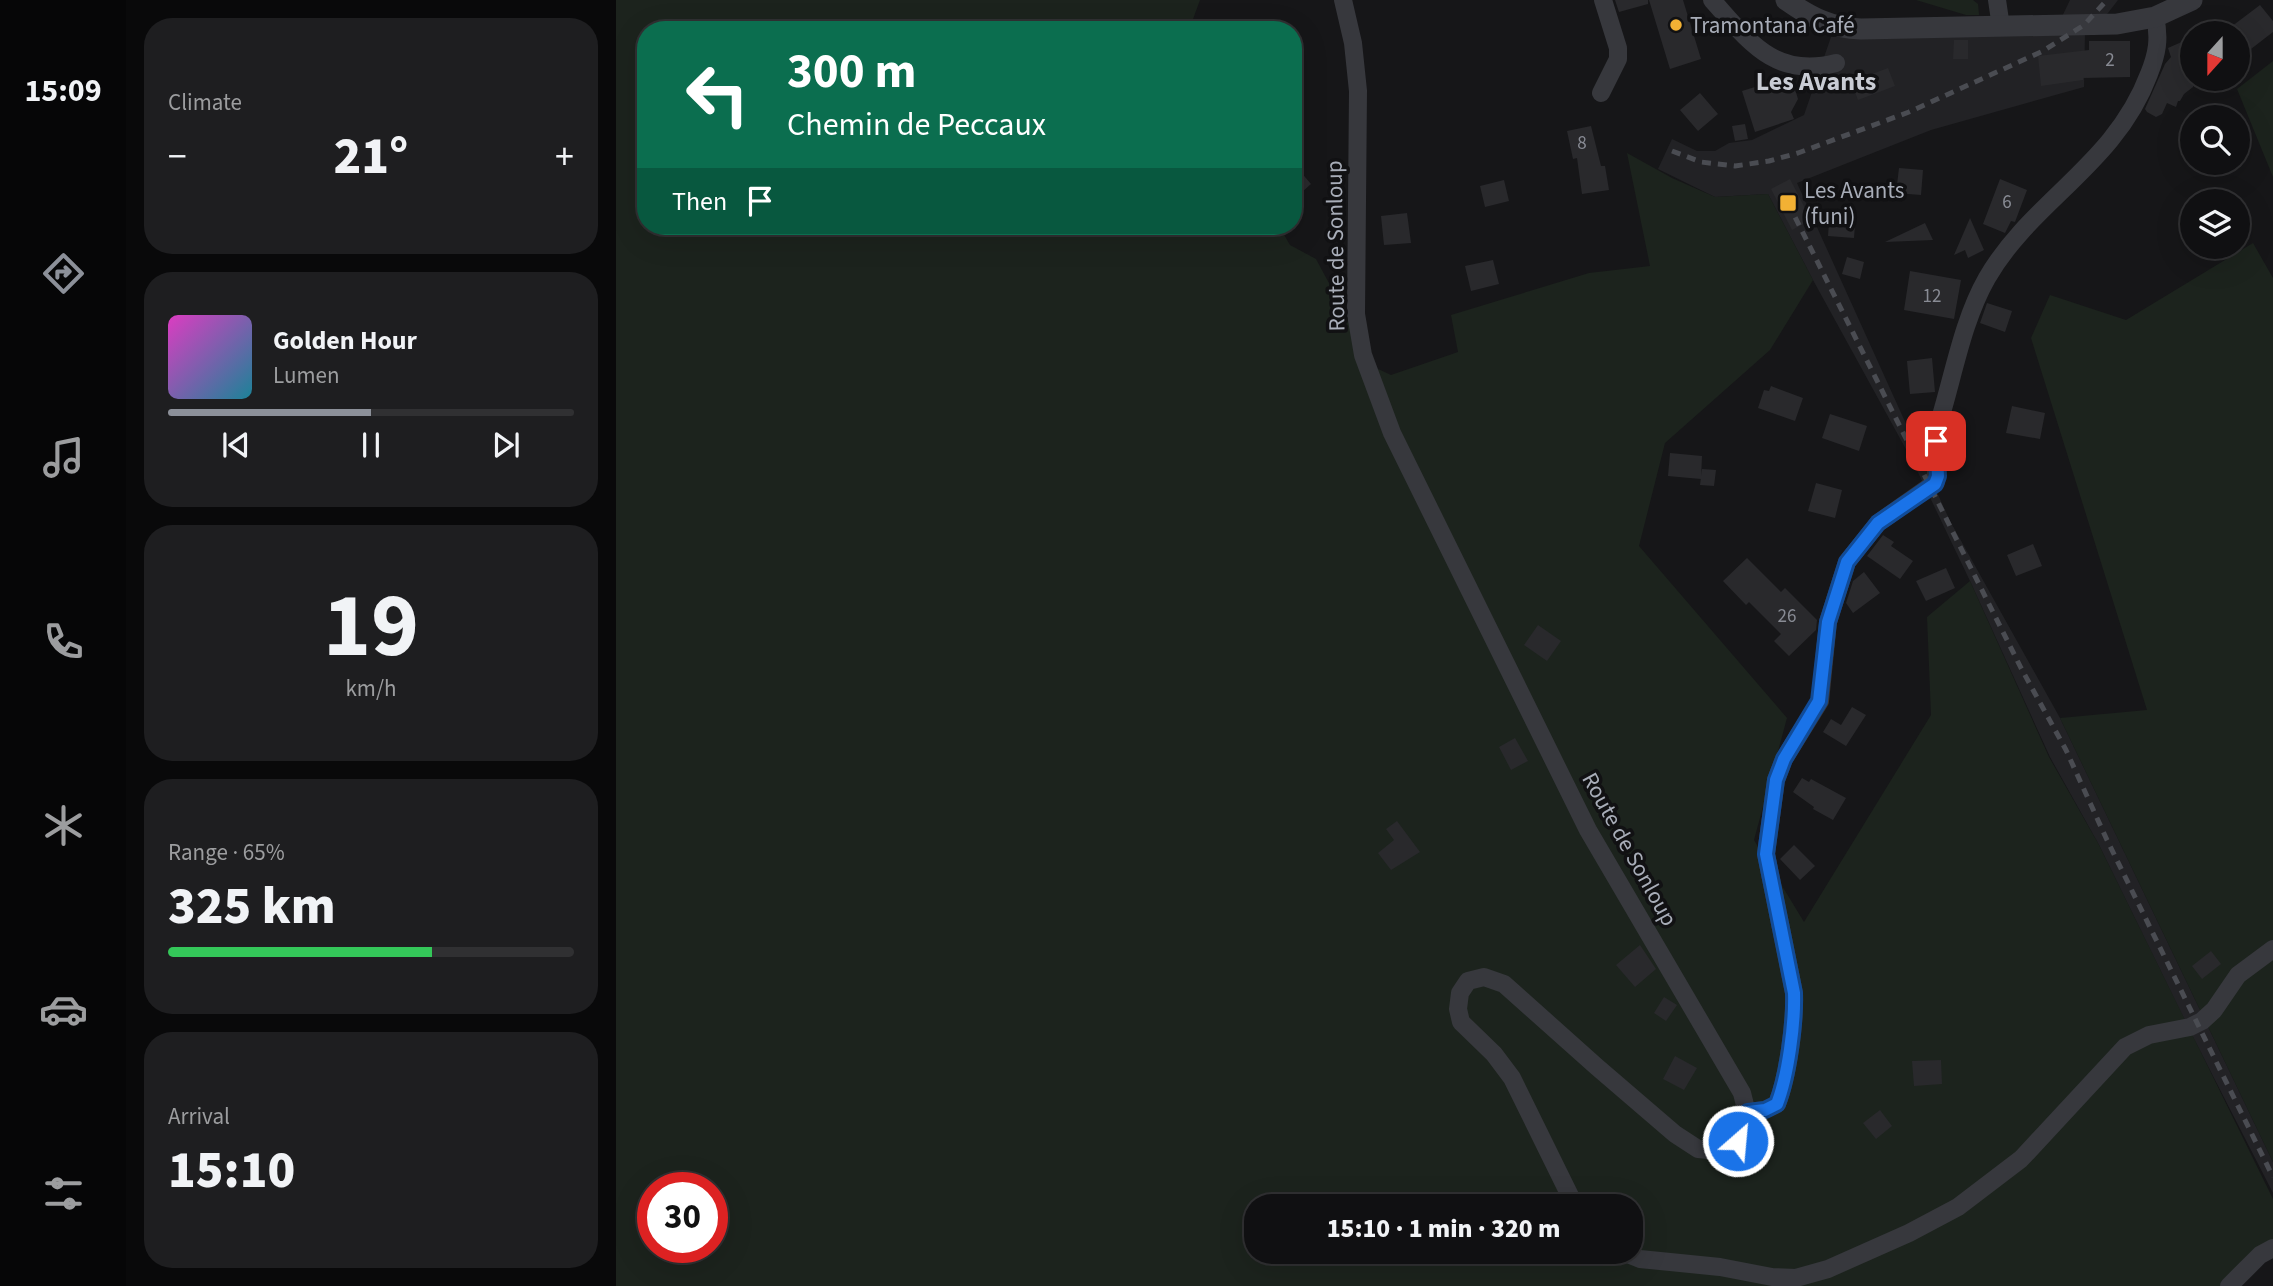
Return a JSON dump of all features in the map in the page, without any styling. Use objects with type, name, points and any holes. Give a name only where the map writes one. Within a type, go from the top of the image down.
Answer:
[{"type":"street","name":"Route de Sonloup","points":[[1343,0],[1353,43],[1358,91],[1356,314],[1363,355],[1392,433],[1588,830],[1742,1093],[1748,1112]]},
{"type":"street","points":[[1601,93],[1618,59],[1618,48],[1603,0]]},
{"type":"street","points":[[1712,0],[1753,46],[1765,54],[1778,60],[1811,67],[1836,63]]},
{"type":"street","points":[[1786,0],[1815,19],[1843,28],[2117,24],[2155,17],[2192,0]]},
{"type":"street","points":[[1997,0],[2001,27]]},
{"type":"street","points":[[1569,1194],[1511,1078],[1494,1054],[1461,1022],[1458,1009],[1460,993],[1468,981],[1484,977],[1504,984],[1675,1134],[1698,1149],[1719,1151],[1733,1145],[1745,1129],[1748,1112],[1765,1110],[1777,1104],[1782,1090],[1795,1007],[1769,874],[1767,839],[1780,770],[1790,748],[1819,701],[1828,622],[1841,574],[1870,531],[1936,482],[1936,441],[1940,419],[1979,292],[2007,248],[2095,160],[2123,125],[2145,84],[2158,46],[2159,35],[2155,17]]},
{"type":"street","points":[[1643,1259],[1796,1278],[1828,1269],[1909,1233],[1958,1207],[2021,1158],[2125,1047],[2149,1035],[2190,1027],[2202,1021],[2214,1010],[2238,975],[2273,949]]},
{"type":"street","points":[[2229,1286],[2260,1255],[2273,1248]]},
{"type":"shaded area","points":[[616,0],[1200,0],[1192,21],[637,21],[637,235],[1284,235],[1290,245],[1316,259],[1374,367],[1391,375],[1458,352],[1451,315],[1589,273],[1650,266],[1627,153],[1672,178],[1715,197],[1768,194],[1813,280],[1770,350],[1665,443],[1639,546],[1787,718],[1754,840],[1804,922],[1931,715],[1927,617],[1970,581],[2049,757],[2099,845],[2273,1199],[2273,1239],[2262,1244],[2221,1286],[616,1286]]},
{"type":"shaded area","points":[[1916,0],[1973,0],[1978,4],[1979,15],[1966,15]]},
{"type":"shaded area","points":[[2070,0],[2118,0],[2108,13],[2085,32],[2084,87],[1931,130],[1797,183],[1950,521],[2060,718],[2273,1162],[2273,1193],[2099,845],[2050,757],[1913,462],[1768,194],[1715,197],[1658,169],[1672,139],[1697,151],[1715,151],[1729,143],[1752,140],[1804,115],[1831,37],[2023,35],[2058,25]]},
{"type":"shaded area","points":[[2273,61],[2273,177],[2250,121],[2250,105],[2244,105],[2238,91],[2250,91],[2250,79]]},
{"type":"shaded area","points":[[2253,243],[2273,278],[2273,1162],[2060,718],[2147,710],[2031,338],[2050,295],[2126,320],[2227,259],[2250,259],[2250,245]]},
{"type":"building","points":[[1615,0],[1648,0],[1648,4],[1619,12]]},
{"type":"building","points":[[1649,0],[1683,0],[1701,59],[1670,69]]},
{"type":"building","points":[[2260,5],[2273,21],[2273,32],[2250,50],[2250,21],[2239,21]]},
{"type":"building","points":[[1954,40],[1968,40],[1968,59],[1953,59]]},
{"type":"building","points":[[2089,41],[2130,41],[2130,77],[2083,78],[2041,86],[2038,56],[2089,50]]},
{"type":"building","points":[[2180,43],[2180,91],[2188,91],[2176,107],[2167,103],[2162,114],[2156,117],[2145,109],[2165,64],[2171,57],[2168,48]]},
{"type":"building","points":[[1888,68],[1895,86],[1858,100],[1851,82]]},
{"type":"building","points":[[1781,79],[1782,83],[1795,89],[1798,99],[1791,112],[1794,119],[1755,132],[1742,91]]},
{"type":"building","points":[[1700,93],[1718,114],[1698,131],[1680,110]]},
{"type":"building","points":[[1745,124],[1748,139],[1735,141],[1732,126]]},
{"type":"building","points":[[1591,126],[1601,166],[1605,166],[1609,190],[1582,194],[1577,158],[1573,159],[1567,131]]},
{"type":"building","points":[[1899,168],[1923,170],[1921,195],[1896,193]]},
{"type":"building","points":[[1302,174],[1311,184],[1302,192]]},
{"type":"building","points":[[1790,179],[1811,220],[1792,230],[1771,189]]},
{"type":"building","points":[[2000,179],[2027,190],[2015,222],[2011,221],[2005,233],[1983,224]]},
{"type":"building","points":[[1504,180],[1509,201],[1485,207],[1480,186]]},
{"type":"building","points":[[1830,209],[1856,211],[1854,238],[1828,236]]},
{"type":"building","points":[[1407,213],[1411,243],[1384,245],[1381,216]]},
{"type":"building","points":[[1970,218],[1984,250],[1968,258],[1965,250],[1954,255]]},
{"type":"building","points":[[1925,223],[1933,240],[1885,242]]},
{"type":"building","points":[[1847,257],[1864,262],[1860,279],[1842,274]]},
{"type":"building","points":[[1493,260],[1499,284],[1471,291],[1465,266]]},
{"type":"building","points":[[1910,271],[1961,280],[1954,319],[1904,310]]},
{"type":"building","points":[[1987,303],[2012,311],[2005,332],[1980,323]]},
{"type":"building","points":[[1932,358],[1935,392],[1910,394],[1907,361]]},
{"type":"building","points":[[1771,386],[1803,398],[1795,421],[1758,408],[1764,390],[1769,391]]},
{"type":"building","points":[[2012,406],[2045,413],[2040,439],[2006,433]]},
{"type":"building","points":[[1830,414],[1867,426],[1859,451],[1822,438]]},
{"type":"building","points":[[1670,453],[1702,456],[1701,479],[1668,476]]},
{"type":"building","points":[[1702,469],[1716,470],[1714,486],[1700,485]]},
{"type":"building","points":[[1816,483],[1842,490],[1835,518],[1808,511]]},
{"type":"building","points":[[1883,535],[1894,542],[1891,546],[1913,561],[1900,579],[1867,556]]},
{"type":"building","points":[[2033,544],[2042,566],[2016,576],[2007,555]]},
{"type":"building","points":[[1747,558],[1781,592],[1785,588],[1817,620],[1816,630],[1789,656],[1774,641],[1781,634],[1749,602],[1746,605],[1723,581]]},
{"type":"building","points":[[1946,568],[1955,588],[1926,601],[1916,581]]},
{"type":"building","points":[[1864,572],[1880,593],[1853,613],[1846,603],[1853,581]]},
{"type":"building","points":[[1538,625],[1561,641],[1547,661],[1524,645]]},
{"type":"building","points":[[1852,707],[1866,715],[1846,746],[1823,732],[1831,719],[1841,725]]},
{"type":"building","points":[[1515,738],[1528,761],[1511,770],[1499,747]]},
{"type":"building","points":[[1802,778],[1809,782],[1811,779],[1846,798],[1833,820],[1813,809],[1814,807],[1793,792]]},
{"type":"building","points":[[1397,821],[1420,852],[1391,870],[1378,853],[1394,840],[1386,829]]},
{"type":"building","points":[[1794,845],[1815,866],[1800,880],[1780,859]]},
{"type":"building","points":[[1640,945],[1656,969],[1635,987],[1616,965]]},
{"type":"building","points":[[2211,951],[2221,964],[2202,979],[2192,966]]},
{"type":"building","points":[[1664,997],[1677,1005],[1666,1021],[1654,1013]]},
{"type":"building","points":[[1675,1056],[1697,1068],[1684,1090],[1663,1079]]},
{"type":"building","points":[[1941,1060],[1942,1084],[1914,1086],[1912,1061]]},
{"type":"building","points":[[1880,1110],[1892,1126],[1876,1139],[1863,1123]]},
{"type":"railway","points":[[1672,151],[1701,162],[1735,166],[1798,153],[1909,112],[2043,51],[2084,25],[2107,0]]},
{"type":"railway","points":[[1788,203],[2021,668],[2066,750],[2107,840],[2273,1177]]},
{"type":"place","name":"Tramontana Café","points":[[1676,25]]},
{"type":"place","name":"Les Avants (funi)","points":[[1788,203]]},
{"type":"district","name":"Les Avants","points":[[1816,81]]},
{"type":"route","points":[[1738,1141],[1745,1129],[1748,1112],[1765,1110],[1777,1104],[1782,1090],[1795,1007],[1766,854],[1776,780],[1784,759],[1819,701],[1828,622],[1841,574],[1856,549],[1878,523],[1935,484],[1938,476],[1936,441]]}]
